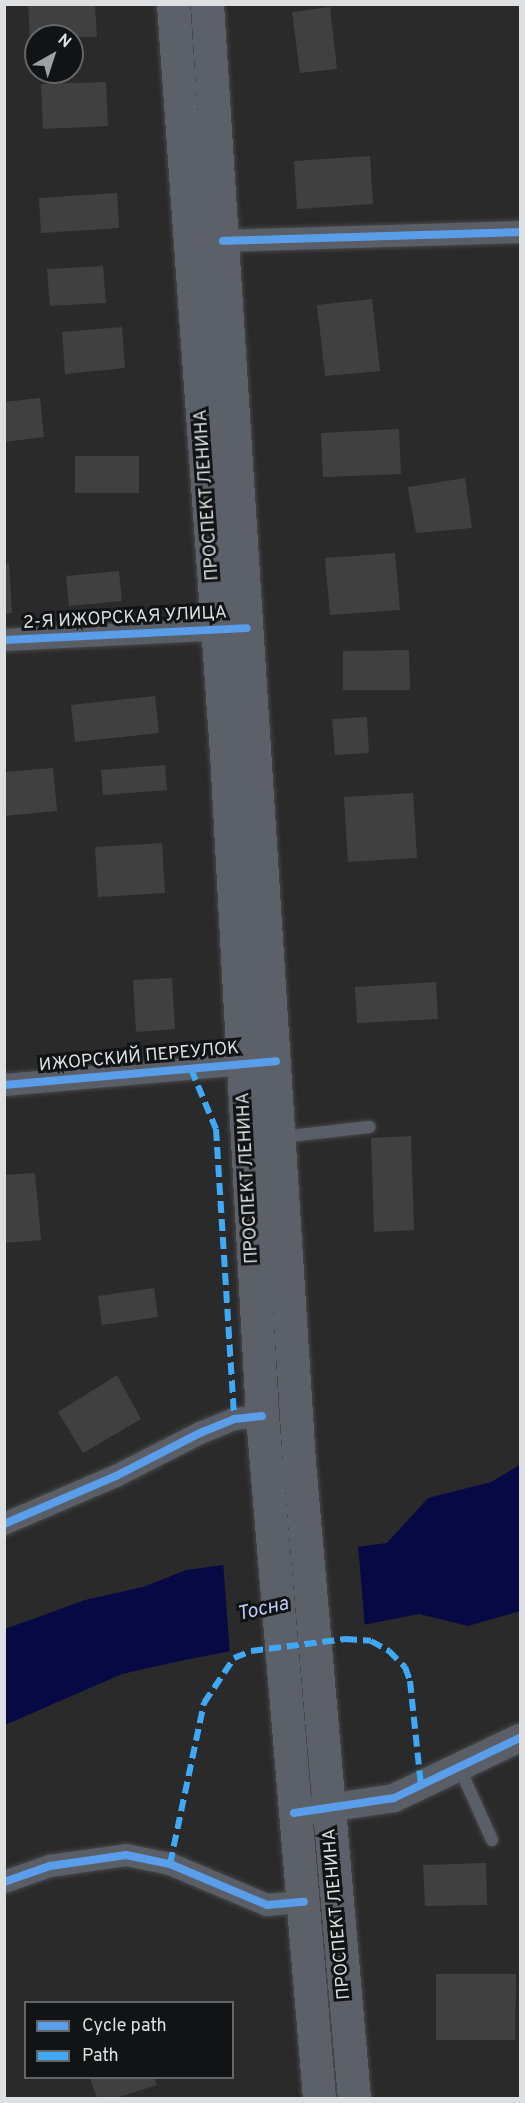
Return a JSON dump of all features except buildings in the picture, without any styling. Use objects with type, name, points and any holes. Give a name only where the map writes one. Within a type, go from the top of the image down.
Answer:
[{"type":"main road","name":"ПРОСПЕКТ ЛЕНИНА","points":[[173,4],[232,629],[276,1061],[299,1462],[354,2098]]},
{"type":"main road","name":"ПРОСПЕКТ ЛЕНИНА","points":[[207,4],[223,241],[243,1064],[262,1416],[320,2098]]},
{"type":"street","points":[[223,241],[520,232]]},
{"type":"street","name":"2-Я ИЖОРСКАЯ УЛИЦА","points":[[4,640],[232,629]]},
{"type":"street","name":"ИЖОРСКИЙ ПЕРЕУЛОК","points":[[4,1085],[276,1061]]},
{"type":"street","points":[[4,1524],[116,1476],[200,1433],[234,1419],[262,1416]]},
{"type":"street","points":[[294,1813],[329,1810],[394,1798],[520,1738]]},
{"type":"street","points":[[4,1882],[50,1866],[126,1855],[170,1864],[267,1905],[304,1902]]},
{"type":"lane","points":[[281,1137],[369,1127]]},
{"type":"lane","points":[[460,1768],[492,1840]]},
{"type":"water","name":"Тосна","points":[[520,1465],[520,1611],[468,1626],[419,1614],[175,1662],[122,1674],[5,1725],[5,1629],[85,1600],[143,1587],[186,1570],[387,1543],[428,1498],[491,1482]]},
{"type":"pier","points":[[358,1544],[365,1628],[230,1654],[223,1562]]},
{"type":"marked path","points":[[191,1069],[216,1129],[234,1419]]},
{"type":"marked path","points":[[170,1864],[204,1703],[234,1658],[251,1651],[345,1639],[371,1641],[389,1651],[405,1667],[410,1681],[421,1785]]},
{"type":"cycle path","points":[[223,241],[520,232]]},
{"type":"cycle path","points":[[4,640],[247,628]]},
{"type":"cycle path","points":[[4,1085],[276,1061]]},
{"type":"cycle path","points":[[4,1524],[116,1476],[200,1433],[234,1419],[262,1416]]},
{"type":"cycle path","points":[[294,1813],[394,1798],[520,1738]]},
{"type":"cycle path","points":[[4,1882],[50,1866],[126,1855],[170,1864],[267,1905],[304,1902]]}]
